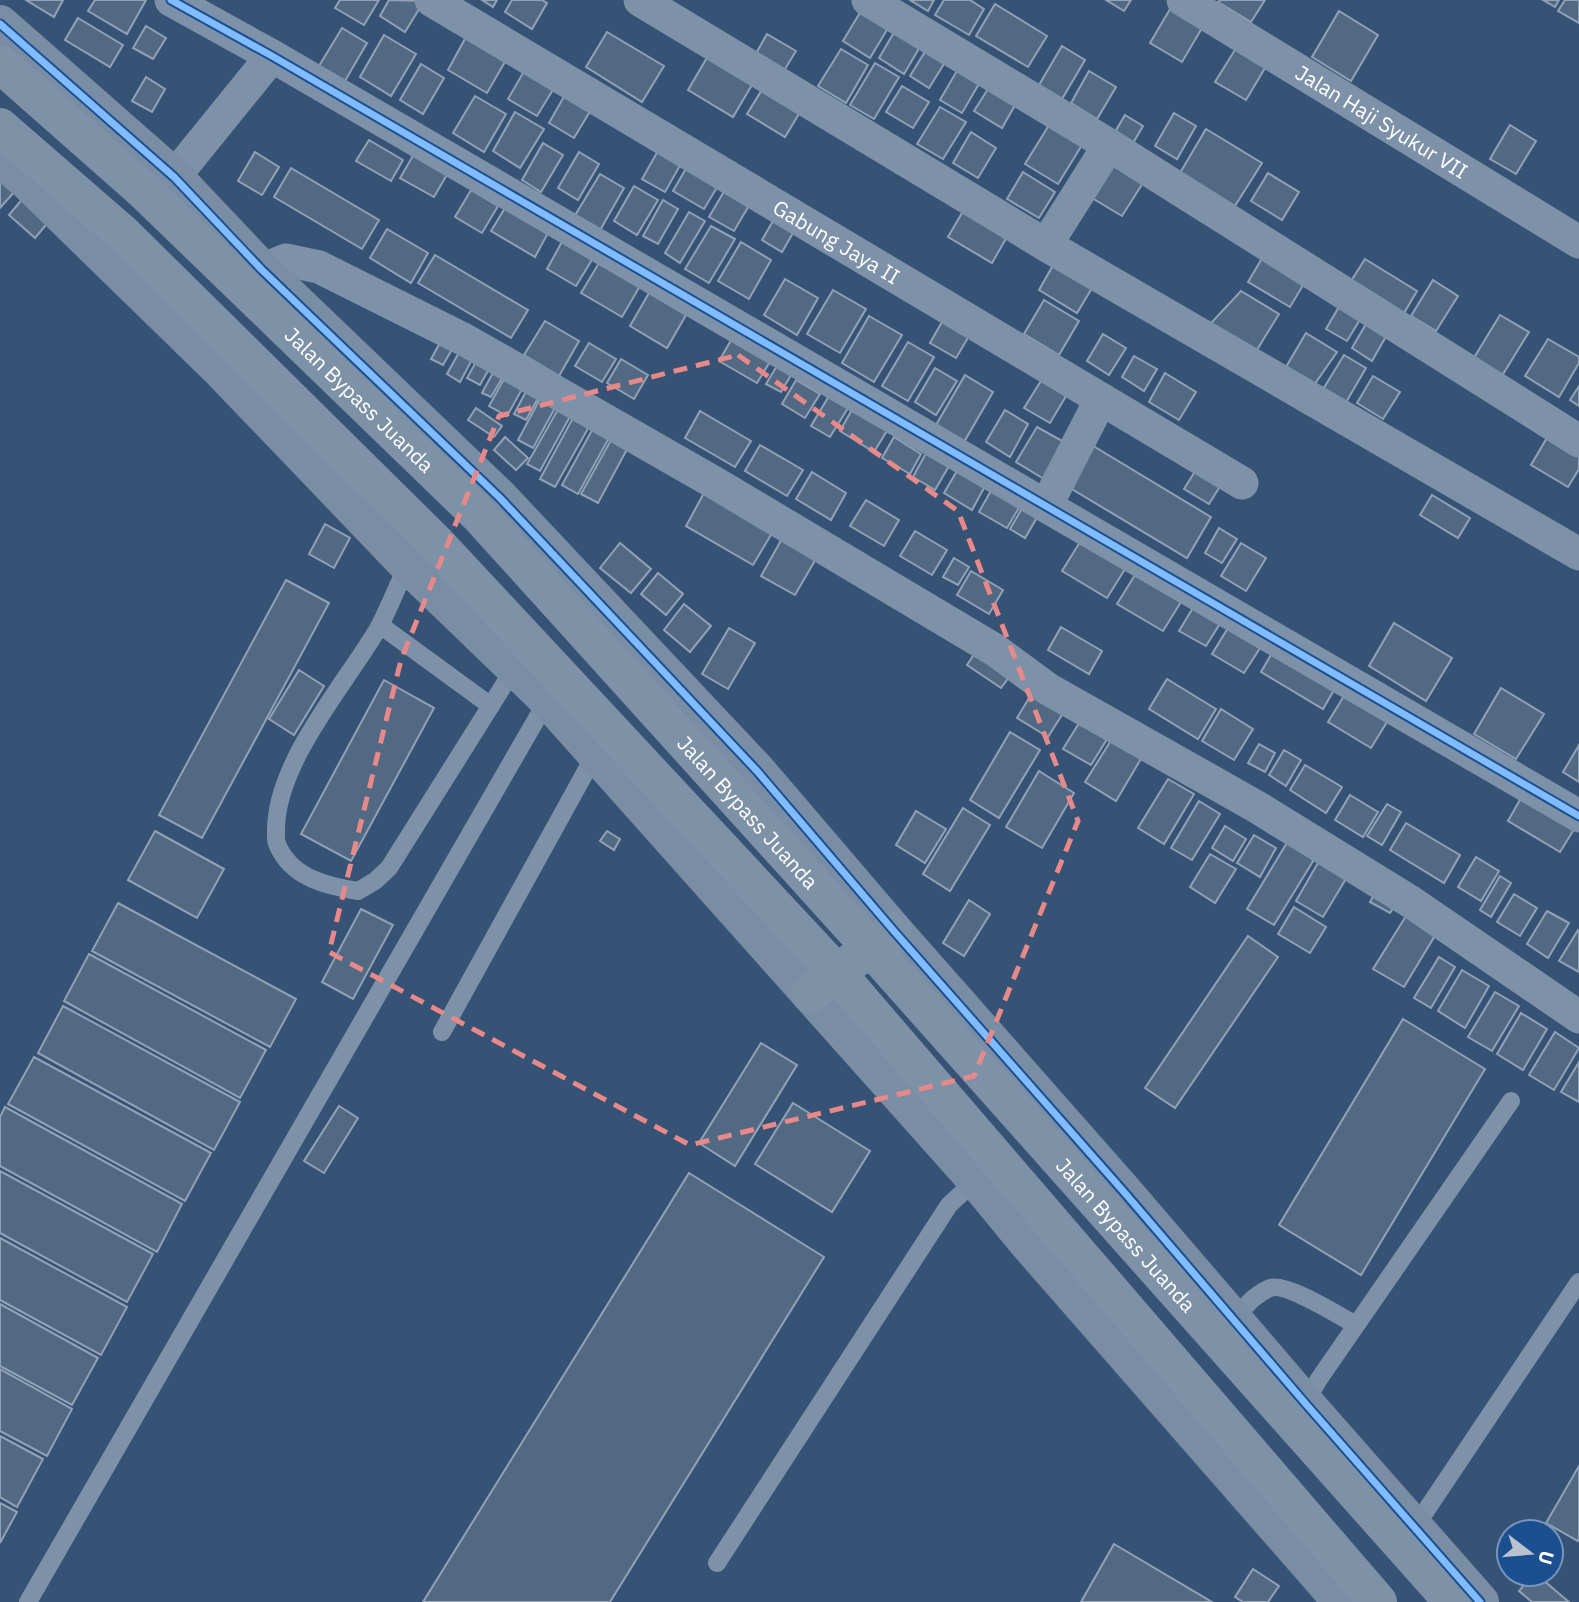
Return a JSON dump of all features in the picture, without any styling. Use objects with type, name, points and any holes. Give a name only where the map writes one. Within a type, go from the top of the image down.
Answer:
[{"type":"highway","name":"Jalan Bypass Juanda","points":[[0,64],[144,191],[479,515],[882,939],[1225,1326],[1452,1602]]},
{"type":"highway","name":"Jalan Bypass Juanda","points":[[0,127],[122,233],[417,549],[556,690],[823,983],[1039,1232],[1378,1602]]},
{"type":"highway","points":[[823,983],[882,939]]},
{"type":"street","points":[[171,0],[272,55],[1579,816]]},
{"type":"street","name":"Gabung Jaya II","points":[[431,0],[1242,483]]},
{"type":"street","points":[[640,0],[1046,245],[1579,554]]},
{"type":"street","points":[[868,0],[1109,145],[1579,441]]},
{"type":"street","name":"Jalan Haji Syukur VII","points":[[1183,0],[1579,242]]},
{"type":"street","points":[[0,24],[174,177],[262,270],[500,498],[757,772],[882,939]]},
{"type":"street","points":[[174,177],[272,55]]},
{"type":"street","points":[[1046,245],[1109,145]]},
{"type":"street","points":[[0,158],[26,180],[223,372],[417,549]]},
{"type":"street","points":[[262,270],[286,260],[319,267],[465,340],[715,483],[972,636],[1048,689],[1257,807],[1411,902],[1579,1017]]},
{"type":"street","points":[[1046,506],[1101,399]]},
{"type":"street","points":[[556,690],[596,754],[823,983],[976,1180],[1039,1232],[1329,1597]]},
{"type":"street","points":[[1225,1326],[1305,1403],[1480,1602]]},
{"type":"lane","points":[[417,549],[380,625],[309,736],[286,780],[278,804],[276,844],[291,865],[310,878],[330,886],[358,891],[376,881],[389,868],[522,656]]},
{"type":"lane","points":[[380,625],[491,706]]},
{"type":"lane","points":[[28,1602],[556,690]]},
{"type":"lane","points":[[442,1032],[596,754]]},
{"type":"lane","points":[[1305,1403],[1511,1101]]},
{"type":"lane","points":[[717,1563],[949,1205],[976,1180]]},
{"type":"lane","points":[[1415,1527],[1579,1282]]},
{"type":"lane","points":[[1225,1326],[1256,1295],[1273,1287],[1286,1289],[1356,1325]]},
{"type":"highlighted area","points":[[738,355],[958,511],[1078,821],[974,1076],[690,1145],[329,952],[401,660],[499,416]]},
{"type":"building","points":[[26,0],[63,0],[54,17]]},
{"type":"building","points":[[95,0],[146,0],[127,34],[88,11]]},
{"type":"building","points":[[340,0],[379,0],[364,25],[335,8]]},
{"type":"building","points":[[389,0],[424,1],[405,32],[380,16]]},
{"type":"building","points":[[482,0],[497,0],[493,7]]},
{"type":"building","points":[[512,0],[542,0],[547,3],[532,29],[505,12]]},
{"type":"building","points":[[910,0],[934,0],[928,11]]},
{"type":"building","points":[[944,0],[970,0],[984,9],[969,35],[935,15]]},
{"type":"building","points":[[1106,0],[1131,0],[1124,11]]},
{"type":"building","points":[[1265,0],[1251,22],[1218,2]]},
{"type":"building","points":[[1543,0],[1559,0],[1555,7]]},
{"type":"building","points":[[1565,0],[1579,0],[1579,23],[1558,11]]},
{"type":"building","points":[[995,4],[1047,36],[1028,67],[976,36]]},
{"type":"building","points":[[1170,9],[1202,28],[1182,62],[1150,43]]},
{"type":"building","points":[[861,11],[888,28],[870,58],[843,41]]},
{"type":"building","points":[[1339,11],[1378,35],[1351,81],[1312,57]]},
{"type":"building","points":[[78,18],[123,45],[110,67],[65,40]]},
{"type":"building","points":[[146,26],[166,38],[153,59],[133,48]]},
{"type":"building","points":[[342,28],[367,43],[345,81],[319,66]]},
{"type":"building","points":[[896,29],[921,45],[904,74],[879,58]]},
{"type":"building","points":[[607,32],[664,66],[642,102],[586,67]]},
{"type":"building","points":[[767,34],[796,51],[782,74],[754,57]]},
{"type":"building","points":[[384,35],[416,54],[391,96],[360,77]]},
{"type":"building","points":[[466,37],[506,60],[487,93],[448,70]]},
{"type":"building","points":[[1238,45],[1268,63],[1246,100],[1215,82]]},
{"type":"building","points":[[1062,46],[1085,60],[1062,99],[1039,85]]},
{"type":"building","points":[[928,47],[947,59],[929,88],[910,76]]},
{"type":"building","points":[[841,49],[868,65],[846,103],[818,86]]},
{"type":"building","points":[[711,51],[756,78],[733,117],[688,90]]},
{"type":"building","points":[[875,63],[899,77],[874,119],[850,105]]},
{"type":"building","points":[[421,64],[444,78],[423,114],[400,100]]},
{"type":"building","points":[[527,66],[557,83],[537,116],[508,99]]},
{"type":"building","points":[[958,69],[980,82],[962,113],[940,100]]},
{"type":"building","points":[[1089,71],[1116,87],[1097,119],[1071,103]]},
{"type":"building","points":[[146,77],[165,89],[152,112],[132,101]]},
{"type":"building","points":[[768,80],[806,102],[785,137],[747,114]]},
{"type":"building","points":[[902,86],[929,102],[913,128],[886,112]]},
{"type":"building","points":[[988,89],[1015,105],[1002,128],[974,111]]},
{"type":"building","points":[[566,93],[592,108],[574,138],[549,123]]},
{"type":"building","points":[[475,96],[506,114],[484,152],[453,133]]},
{"type":"building","points":[[940,107],[966,122],[943,159],[917,144]]},
{"type":"building","points":[[515,112],[544,129],[520,168],[493,151]]},
{"type":"building","points":[[1174,113],[1196,126],[1177,159],[1155,146]]},
{"type":"building","points":[[1125,115],[1143,126],[1133,143],[1115,132]]},
{"type":"building","points":[[1049,125],[1082,145],[1058,184],[1025,164]]},
{"type":"building","points":[[1510,125],[1536,141],[1516,174],[1490,159]]},
{"type":"building","points":[[1206,129],[1262,163],[1235,206],[1180,173]]},
{"type":"building","points":[[971,132],[996,148],[978,178],[953,163]]},
{"type":"building","points":[[369,140],[403,160],[391,181],[356,161]]},
{"type":"building","points":[[543,143],[563,155],[541,192],[522,180]]},
{"type":"building","points":[[659,149],[682,162],[665,192],[642,179]]},
{"type":"building","points":[[255,152],[279,167],[262,195],[238,181]]},
{"type":"building","points":[[579,152],[599,164],[578,200],[558,188]]},
{"type":"building","points":[[414,154],[448,173],[434,197],[400,178]]},
{"type":"building","points":[[1117,157],[1146,178],[1122,216],[1092,198]]},
{"type":"building","points":[[691,160],[722,179],[704,209],[673,191]]},
{"type":"building","points":[[291,168],[379,220],[362,249],[274,197]]},
{"type":"building","points":[[1023,172],[1055,192],[1039,218],[1007,199]]},
{"type":"building","points":[[1268,173],[1299,192],[1282,220],[1251,201]]},
{"type":"building","points":[[600,174],[624,188],[599,232],[574,217]]},
{"type":"building","points":[[0,178],[15,191],[0,208]]},
{"type":"building","points":[[729,183],[754,197],[734,231],[709,217]]},
{"type":"building","points":[[634,186],[658,200],[637,235],[614,221]]},
{"type":"building","points":[[471,190],[498,206],[482,233],[455,217]]},
{"type":"building","points":[[24,197],[50,220],[35,238],[9,215]]},
{"type":"building","points":[[663,200],[678,209],[658,244],[643,236]]},
{"type":"building","points":[[969,201],[1012,228],[992,263],[948,237]]},
{"type":"building","points":[[505,208],[548,233],[535,257],[491,231]]},
{"type":"building","points":[[689,212],[705,221],[680,263],[665,253]]},
{"type":"building","points":[[777,214],[797,226],[782,252],[762,240]]},
{"type":"building","points":[[711,226],[735,239],[709,283],[685,269]]},
{"type":"building","points":[[387,229],[428,253],[411,283],[370,258]]},
{"type":"building","points":[[563,240],[593,258],[576,286],[547,269]]},
{"type":"building","points":[[741,242],[771,260],[749,299],[718,281]]},
{"type":"building","points":[[435,255],[528,310],[511,338],[418,283]]},
{"type":"building","points":[[1264,255],[1306,280],[1290,307],[1248,282]]},
{"type":"building","points":[[1365,259],[1417,291],[1404,313],[1351,281]]},
{"type":"building","points":[[1056,260],[1095,283],[1077,313],[1039,290]]},
{"type":"building","points":[[599,263],[640,286],[622,317],[581,293]]},
{"type":"building","points":[[785,279],[818,298],[797,335],[764,315]]},
{"type":"building","points":[[1433,280],[1458,296],[1436,331],[1411,316]]},
{"type":"building","points":[[833,290],[866,309],[840,353],[807,334]]},
{"type":"building","points":[[1241,291],[1279,314],[1255,353],[1211,323]]},
{"type":"building","points":[[649,293],[686,315],[667,348],[630,326]]},
{"type":"building","points":[[1044,300],[1079,321],[1059,355],[1024,334]]},
{"type":"building","points":[[1343,300],[1364,313],[1347,341],[1326,329]]},
{"type":"building","points":[[946,315],[972,331],[956,358],[930,343]]},
{"type":"building","points":[[1500,315],[1529,332],[1500,379],[1472,361]]},
{"type":"building","points":[[869,316],[902,335],[874,382],[842,363]]},
{"type":"building","points":[[1369,319],[1389,331],[1372,361],[1352,348]]},
{"type":"building","points":[[545,321],[579,341],[559,376],[524,355]]},
{"type":"building","points":[[446,332],[458,339],[443,365],[431,359]]},
{"type":"building","points":[[1306,333],[1337,352],[1312,388],[1283,372]]},
{"type":"building","points":[[1103,334],[1126,348],[1109,375],[1087,361]]},
{"type":"building","points":[[733,337],[771,360],[757,383],[719,361]]},
{"type":"building","points":[[1548,339],[1579,357],[1579,363],[1559,397],[1525,376]]},
{"type":"building","points":[[908,342],[934,357],[908,401],[882,386]]},
{"type":"building","points":[[589,343],[616,359],[602,382],[575,366]]},
{"type":"building","points":[[462,347],[475,354],[460,382],[447,374]]},
{"type":"building","points":[[480,355],[493,362],[480,385],[467,378]]},
{"type":"building","points":[[1344,355],[1366,368],[1345,404],[1322,391]]},
{"type":"building","points":[[1134,356],[1157,369],[1144,391],[1122,377]]},
{"type":"building","points":[[621,359],[648,375],[634,399],[607,383]]},
{"type":"building","points":[[780,361],[794,370],[781,392],[766,384]]},
{"type":"building","points":[[935,368],[957,381],[936,415],[915,402]]},
{"type":"building","points":[[495,369],[504,375],[491,397],[482,393]]},
{"type":"building","points":[[508,372],[526,382],[507,416],[489,406]]},
{"type":"building","points":[[1165,373],[1196,392],[1179,420],[1149,402]]},
{"type":"building","points":[[965,375],[993,392],[964,442],[936,425]]},
{"type":"building","points":[[1044,376],[1069,391],[1050,423],[1024,408]]},
{"type":"building","points":[[1373,376],[1400,392],[1383,419],[1357,403]]},
{"type":"building","points":[[796,380],[820,394],[805,418],[782,404]]},
{"type":"building","points":[[531,382],[543,389],[526,420],[514,414]]},
{"type":"building","points":[[1579,386],[1579,406],[1570,400]]},
{"type":"building","points":[[829,396],[848,408],[830,437],[811,426]]},
{"type":"building","points":[[541,397],[556,406],[533,448],[518,440]]},
{"type":"building","points":[[561,404],[573,411],[540,471],[527,464]]},
{"type":"building","points":[[476,408],[502,426],[494,437],[468,420]]},
{"type":"building","points":[[853,408],[888,429],[874,452],[840,431]]},
{"type":"building","points":[[1005,410],[1028,424],[1010,457],[986,442]]},
{"type":"building","points":[[700,411],[751,441],[735,467],[685,438]]},
{"type":"building","points":[[574,416],[590,425],[555,487],[540,479]]},
{"type":"building","points":[[597,421],[614,429],[578,494],[562,485]]},
{"type":"building","points":[[1037,427],[1066,443],[1044,479],[1016,462]]},
{"type":"building","points":[[1551,431],[1579,448],[1579,469],[1568,487],[1531,465]]},
{"type":"building","points":[[615,433],[631,442],[598,503],[581,494]]},
{"type":"building","points":[[505,437],[528,458],[516,470],[494,450]]},
{"type":"building","points":[[894,437],[921,454],[910,474],[882,458]]},
{"type":"building","points":[[1090,444],[1211,517],[1187,558],[1065,485]]},
{"type":"building","points":[[760,445],[803,470],[787,496],[745,471]]},
{"type":"building","points":[[926,453],[949,466],[935,490],[913,477]]},
{"type":"building","points":[[1199,465],[1224,480],[1209,504],[1184,489]]},
{"type":"building","points":[[957,471],[984,488],[972,510],[944,493]]},
{"type":"building","points":[[812,472],[846,493],[831,520],[796,499]]},
{"type":"building","points":[[992,489],[1020,506],[1007,528],[979,512]]},
{"type":"building","points":[[704,493],[772,533],[753,565],[686,526]]},
{"type":"building","points":[[1432,495],[1470,518],[1458,538],[1420,515]]},
{"type":"building","points":[[866,500],[899,520],[884,546],[850,526]]},
{"type":"building","points":[[1024,505],[1039,514],[1025,538],[1010,529]]},
{"type":"building","points":[[325,524],[350,538],[334,568],[309,554]]},
{"type":"building","points":[[1219,528],[1237,539],[1222,563],[1205,553]]},
{"type":"building","points":[[915,531],[947,550],[932,575],[900,556]]},
{"type":"building","points":[[783,537],[817,557],[795,595],[761,576]]},
{"type":"building","points":[[1080,542],[1125,569],[1107,598],[1062,571]]},
{"type":"building","points":[[620,543],[651,569],[631,593],[600,568]]},
{"type":"building","points":[[1241,543],[1266,558],[1246,591],[1221,576]]},
{"type":"building","points":[[954,558],[969,567],[958,585],[943,577]]},
{"type":"building","points":[[1138,570],[1184,597],[1163,631],[1117,604]]},
{"type":"building","points":[[971,571],[1003,590],[989,614],[957,595]]},
{"type":"building","points":[[658,573],[683,594],[666,615],[641,594]]},
{"type":"building","points":[[286,580],[329,603],[202,838],[159,815]]},
{"type":"building","points":[[684,604],[711,626],[690,652],[664,630]]},
{"type":"building","points":[[1194,606],[1221,622],[1206,646],[1179,631]]},
{"type":"building","points":[[1394,623],[1452,658],[1426,701],[1369,666]]},
{"type":"building","points":[[1061,627],[1102,651],[1089,674],[1048,650]]},
{"type":"building","points":[[729,628],[755,643],[728,689],[702,674]]},
{"type":"building","points":[[1228,628],[1260,648],[1244,673],[1212,654]]},
{"type":"building","points":[[1276,646],[1338,683],[1323,709],[1261,672]]},
{"type":"building","points":[[979,647],[1014,670],[1001,688],[967,665]]},
{"type":"building","points":[[299,670],[324,686],[294,735],[269,719]]},
{"type":"building","points":[[1167,679],[1216,709],[1198,739],[1149,709]]},
{"type":"building","points":[[384,680],[434,708],[351,861],[301,834]]},
{"type":"building","points":[[1035,688],[1067,707],[1048,737],[1017,718]]},
{"type":"building","points":[[1501,688],[1544,714],[1516,759],[1474,734]]},
{"type":"building","points":[[1347,691],[1390,717],[1371,748],[1328,722]]},
{"type":"building","points":[[1221,709],[1253,729],[1234,760],[1202,741]]},
{"type":"building","points":[[1084,715],[1112,731],[1091,765],[1063,749]]},
{"type":"building","points":[[1010,732],[1040,750],[999,818],[970,800]]},
{"type":"building","points":[[1115,734],[1145,752],[1116,801],[1085,782]]},
{"type":"building","points":[[1259,744],[1275,753],[1265,772],[1248,763]]},
{"type":"building","points":[[1579,745],[1579,782],[1563,772]]},
{"type":"building","points":[[1284,750],[1301,760],[1286,786],[1269,775]]},
{"type":"building","points":[[1305,765],[1342,787],[1326,813],[1290,790]]},
{"type":"building","points":[[1039,771],[1074,793],[1042,848],[1006,827]]},
{"type":"building","points":[[1168,779],[1194,794],[1164,844],[1138,828]]},
{"type":"building","points":[[1525,791],[1578,823],[1560,852],[1508,821]]},
{"type":"building","points":[[1350,795],[1378,812],[1363,837],[1335,820]]},
{"type":"building","points":[[1199,801],[1220,814],[1192,860],[1171,848]]},
{"type":"building","points":[[1387,804],[1401,812],[1382,845],[1367,836]]},
{"type":"building","points":[[963,808],[990,825],[950,891],[923,874]]},
{"type":"building","points":[[916,811],[946,829],[925,863],[896,845]]},
{"type":"building","points":[[1406,823],[1460,855],[1444,883],[1390,850]]},
{"type":"building","points":[[1225,826],[1246,839],[1233,861],[1212,848]]},
{"type":"building","points":[[155,831],[224,869],[197,918],[128,880]]},
{"type":"building","points":[[607,831],[620,839],[614,850],[600,841]]},
{"type":"building","points":[[1254,835],[1276,848],[1260,877],[1237,863]]},
{"type":"building","points":[[1291,836],[1318,853],[1274,925],[1247,909]]},
{"type":"building","points":[[1210,854],[1236,869],[1215,903],[1190,887]]},
{"type":"building","points":[[1476,857],[1499,871],[1481,901],[1458,887]]},
{"type":"building","points":[[1319,861],[1347,877],[1323,917],[1296,901]]},
{"type":"building","points":[[1500,876],[1511,883],[1491,917],[1480,910]]},
{"type":"building","points":[[1378,888],[1398,901],[1390,913],[1370,902]]},
{"type":"building","points":[[1514,894],[1537,908],[1520,936],[1497,922]]},
{"type":"building","points":[[969,900],[990,914],[964,956],[943,943]]},
{"type":"building","points":[[118,903],[296,999],[270,1047],[92,951]]},
{"type":"building","points":[[1294,907],[1326,927],[1310,953],[1278,934]]},
{"type":"building","points":[[361,909],[393,925],[353,999],[322,982]]},
{"type":"building","points":[[1547,911],[1569,923],[1548,958],[1527,944]]},
{"type":"building","points":[[1406,916],[1436,934],[1404,987],[1373,969]]},
{"type":"building","points":[[1579,931],[1579,972],[1559,961]]},
{"type":"building","points":[[1248,936],[1278,957],[1175,1108],[1145,1088]]},
{"type":"building","points":[[89,954],[266,1050],[240,1098],[64,1001]]},
{"type":"building","points":[[1439,957],[1455,967],[1431,1008],[1414,998]]},
{"type":"building","points":[[1462,970],[1489,986],[1465,1028],[1438,1011]]},
{"type":"building","points":[[1495,992],[1519,1006],[1492,1051],[1468,1037]]},
{"type":"building","points":[[63,1006],[240,1102],[214,1150],[38,1053]]},
{"type":"building","points":[[1521,1013],[1547,1029],[1523,1070],[1497,1054]]},
{"type":"building","points":[[1403,1019],[1485,1069],[1361,1275],[1279,1225]]},
{"type":"building","points":[[1555,1032],[1579,1048],[1554,1090],[1529,1075]]},
{"type":"building","points":[[761,1043],[797,1065],[735,1166],[699,1143]]},
{"type":"building","points":[[34,1057],[211,1153],[185,1201],[8,1104]]},
{"type":"building","points":[[1579,1062],[1579,1102],[1561,1092]]},
{"type":"building","points":[[793,1103],[870,1151],[832,1212],[755,1164]]},
{"type":"building","points":[[339,1106],[358,1118],[324,1173],[304,1161]]},
{"type":"building","points":[[5,1107],[182,1204],[157,1252],[0,1166],[0,1117]]},
{"type":"building","points":[[0,1171],[153,1254],[127,1302],[0,1233]]},
{"type":"building","points":[[689,1173],[824,1257],[610,1602],[423,1602]]},
{"type":"building","points":[[0,1238],[127,1307],[101,1355],[0,1300]]},
{"type":"building","points":[[0,1304],[98,1358],[72,1405],[0,1366]]},
{"type":"building","points":[[0,1369],[72,1409],[47,1456],[0,1431]]},
{"type":"building","points":[[0,1436],[43,1459],[17,1507],[0,1497]]},
{"type":"building","points":[[1579,1466],[1578,1541],[1565,1534],[1565,1518],[1549,1518]]},
{"type":"building","points":[[0,1503],[17,1512],[0,1543]]},
{"type":"building","points":[[1114,1544],[1212,1602],[1081,1602]]},
{"type":"building","points":[[1253,1569],[1279,1586],[1268,1602],[1243,1602],[1235,1597]]},
{"type":"building","points":[[1521,1588],[1552,1588],[1569,1602],[1532,1602],[1519,1591]]},
{"type":"cycle path","points":[[171,0],[272,56],[1579,816]]},
{"type":"cycle path","points":[[0,24],[174,177],[262,270],[500,498],[757,771],[1480,1602]]}]
